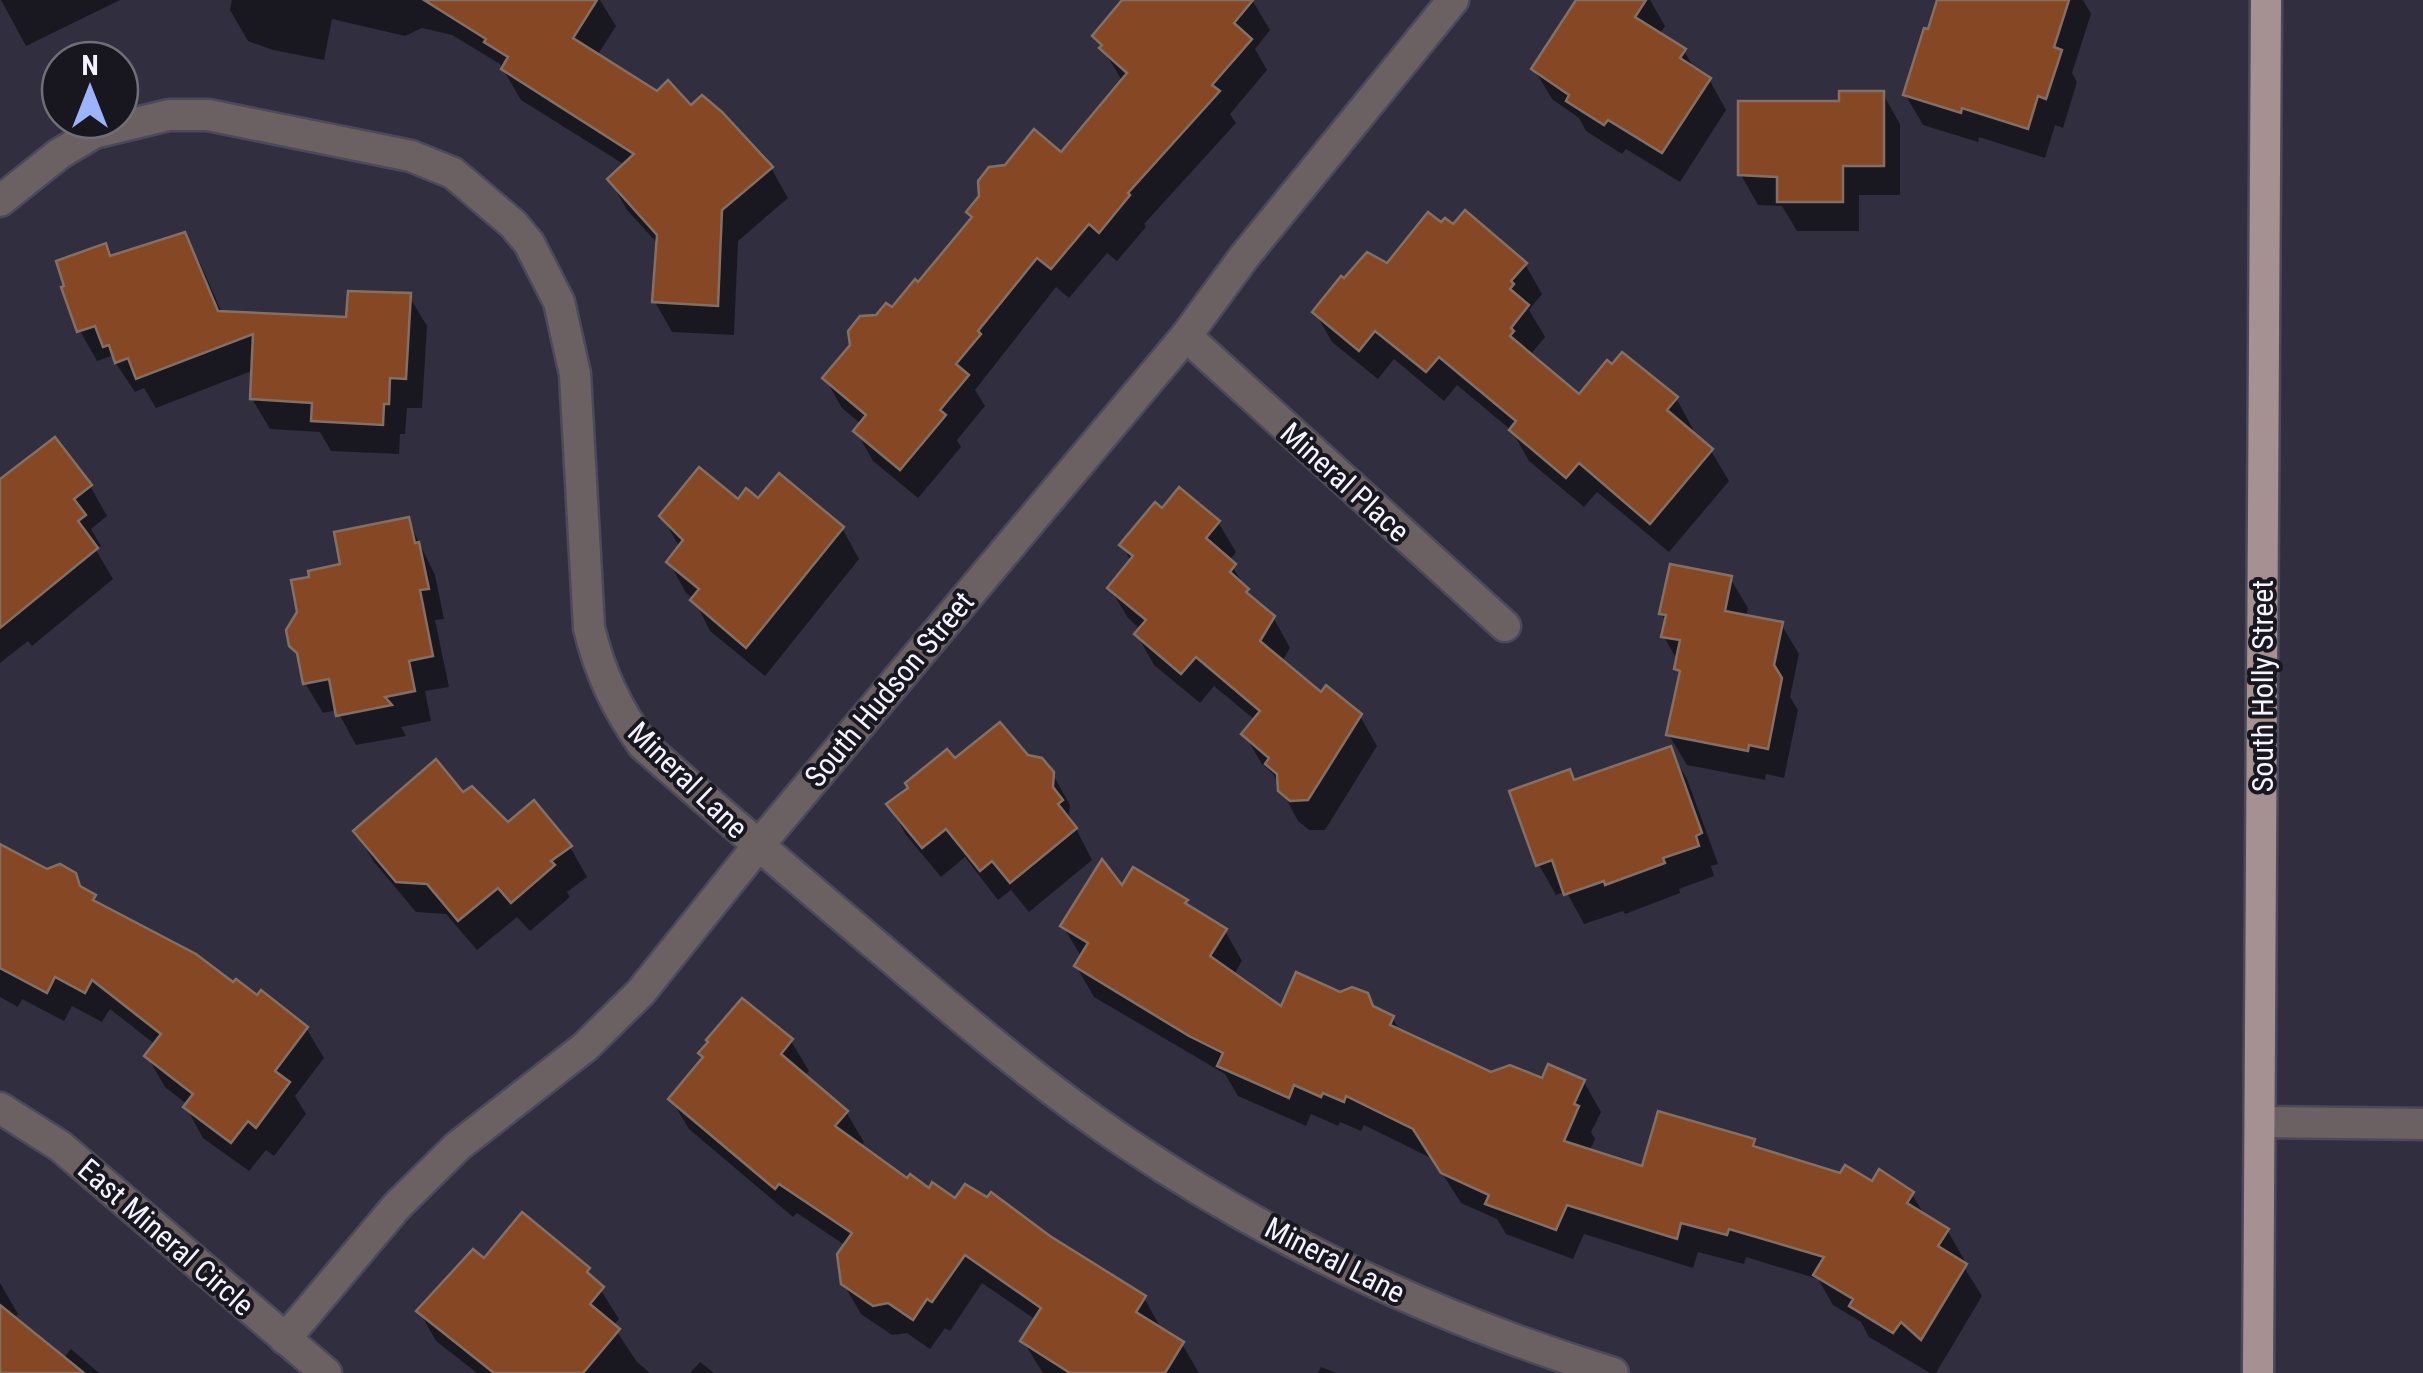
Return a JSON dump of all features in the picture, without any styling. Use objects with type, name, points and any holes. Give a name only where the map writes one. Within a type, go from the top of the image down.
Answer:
[{"type":"main road","name":"South Holly Street","points":[[2258,1373],[2266,0]]},
{"type":"street","name":"South Hudson Street","points":[[285,1339],[397,1206],[458,1146],[585,1047],[641,992],[758,846],[1186,336],[1244,257],[1453,0]]},
{"type":"street","name":"Mineral Lane","points":[[0,201],[59,154],[94,133],[169,115],[208,115],[392,152],[453,173],[521,234],[559,302],[575,374],[590,628],[599,668],[617,709],[643,745],[1022,1069],[1127,1144],[1208,1196],[1378,1286],[1527,1346],[1612,1373]]},
{"type":"street","name":"Mineral Place","points":[[1186,336],[1505,626]]},
{"type":"street","name":"East Mineral Circle","points":[[0,1108],[60,1146],[326,1373]]},
{"type":"street","points":[[2260,1122],[2423,1124]]},
{"type":"building","points":[[424,0],[597,0],[573,38],[657,91],[668,80],[691,105],[702,95],[722,112],[773,167],[722,210],[718,306],[652,302],[657,235],[607,179],[634,154],[501,69],[508,57]]},
{"type":"building","points":[[1122,0],[1253,0],[1234,23],[1252,39],[1212,85],[1220,91],[1128,193],[1099,233],[1089,224],[1051,269],[1037,258],[956,364],[969,375],[940,410],[946,415],[900,470],[853,431],[866,415],[822,378],[850,345],[848,331],[860,316],[876,315],[886,303],[892,307],[972,217],[966,212],[979,196],[978,181],[989,167],[1005,165],[1034,129],[1061,152],[1127,73],[1099,48],[1102,45],[1092,36]]},
{"type":"building","points":[[1576,0],[1646,0],[1635,17],[1686,49],[1680,58],[1711,78],[1662,153],[1608,120],[1604,125],[1566,101],[1569,95],[1531,69]]},
{"type":"building","points":[[1937,0],[2069,0],[2054,47],[2062,50],[2046,99],[2038,96],[2028,129],[1903,95]]},
{"type":"building","points":[[1839,91],[1884,91],[1884,166],[1843,166],[1843,202],[1777,202],[1777,177],[1738,175],[1738,101],[1839,101]]},
{"type":"building","points":[[1465,210],[1527,263],[1511,281],[1514,284],[1510,289],[1529,305],[1511,328],[1514,331],[1510,336],[1579,394],[1607,360],[1612,364],[1622,352],[1678,397],[1667,410],[1713,449],[1650,524],[1579,463],[1566,478],[1509,430],[1516,421],[1439,357],[1426,372],[1375,331],[1359,351],[1312,312],[1367,252],[1387,263],[1428,212],[1441,222],[1445,218],[1453,224]]},
{"type":"building","points":[[185,232],[218,311],[346,317],[348,291],[411,293],[406,379],[390,378],[383,425],[311,421],[312,403],[250,399],[253,334],[136,379],[128,358],[115,363],[109,345],[103,347],[95,326],[77,332],[56,261],[106,243],[110,256]]},
{"type":"building","points":[[55,437],[92,485],[74,499],[86,515],[78,521],[98,548],[0,628],[0,479]]},
{"type":"building","points":[[699,467],[738,499],[746,488],[758,498],[779,473],[844,527],[746,648],[690,600],[699,589],[666,562],[683,540],[659,516]]},
{"type":"building","points":[[1179,487],[1220,521],[1206,538],[1236,564],[1230,572],[1249,589],[1246,592],[1275,616],[1260,641],[1321,692],[1326,685],[1362,714],[1308,800],[1290,801],[1278,791],[1277,774],[1265,764],[1269,758],[1241,734],[1260,711],[1196,657],[1181,674],[1134,634],[1146,620],[1107,588],[1133,556],[1119,545],[1155,502],[1162,508]]},
{"type":"building","points":[[409,517],[429,589],[420,590],[433,656],[409,661],[415,691],[385,697],[392,705],[336,716],[329,679],[303,684],[297,653],[289,646],[286,630],[297,612],[291,580],[309,577],[308,571],[340,564],[334,532]]},
{"type":"building","points":[[1670,564],[1732,576],[1725,611],[1783,622],[1774,665],[1782,678],[1768,749],[1749,745],[1748,751],[1666,735],[1680,671],[1674,669],[1680,640],[1661,637],[1666,615],[1659,614]]},
{"type":"building","points":[[1000,722],[1028,755],[1042,758],[1054,772],[1053,787],[1063,800],[1058,804],[1077,828],[1010,883],[992,861],[980,871],[946,829],[922,848],[886,804],[947,749],[955,758]]},
{"type":"building","points":[[1671,746],[1702,833],[1696,836],[1699,846],[1605,885],[1604,881],[1564,895],[1552,860],[1536,866],[1509,791],[1570,769],[1574,780]]},
{"type":"building","points":[[436,759],[463,792],[472,786],[508,822],[534,800],[572,846],[551,861],[555,865],[511,903],[498,888],[458,921],[427,884],[396,882],[353,831]]},
{"type":"building","points":[[0,844],[47,869],[60,864],[76,873],[80,886],[96,895],[93,900],[196,954],[257,995],[261,990],[308,1027],[275,1071],[290,1082],[256,1128],[248,1121],[231,1143],[183,1107],[193,1094],[144,1056],[161,1034],[92,980],[85,993],[55,977],[47,993],[0,968]]},
{"type":"building","points":[[1102,859],[1122,885],[1133,867],[1227,929],[1210,956],[1281,1006],[1296,972],[1340,992],[1352,987],[1368,993],[1373,1006],[1394,1016],[1390,1025],[1491,1072],[1510,1065],[1542,1078],[1548,1064],[1585,1080],[1564,1141],[1642,1166],[1658,1111],[1755,1139],[1753,1146],[1840,1173],[1845,1165],[1872,1181],[1879,1169],[1914,1192],[1907,1203],[1949,1229],[1938,1246],[1967,1264],[1921,1340],[1901,1322],[1893,1333],[1849,1306],[1853,1299],[1813,1275],[1824,1257],[1729,1229],[1727,1235],[1681,1223],[1677,1239],[1567,1205],[1556,1230],[1485,1204],[1489,1195],[1441,1173],[1413,1129],[1346,1096],[1344,1102],[1294,1085],[1289,1098],[1217,1066],[1223,1053],[1074,966],[1088,943],[1060,926]]},
{"type":"building","points":[[742,998],[793,1039],[781,1054],[848,1111],[835,1126],[907,1178],[910,1174],[929,1188],[932,1182],[955,1198],[965,1184],[987,1197],[991,1192],[1050,1236],[1146,1296],[1136,1312],[1184,1342],[1165,1373],[1070,1373],[1020,1341],[1041,1308],[965,1255],[932,1302],[927,1299],[913,1320],[888,1303],[873,1306],[841,1284],[837,1254],[852,1233],[779,1184],[775,1189],[668,1099],[703,1057],[698,1053],[706,1040]]},
{"type":"building","points":[[522,1212],[590,1268],[587,1272],[604,1287],[590,1304],[620,1329],[583,1373],[494,1373],[416,1311],[473,1249],[484,1258]]},
{"type":"building","points":[[0,1305],[84,1373],[0,1373]]}]
